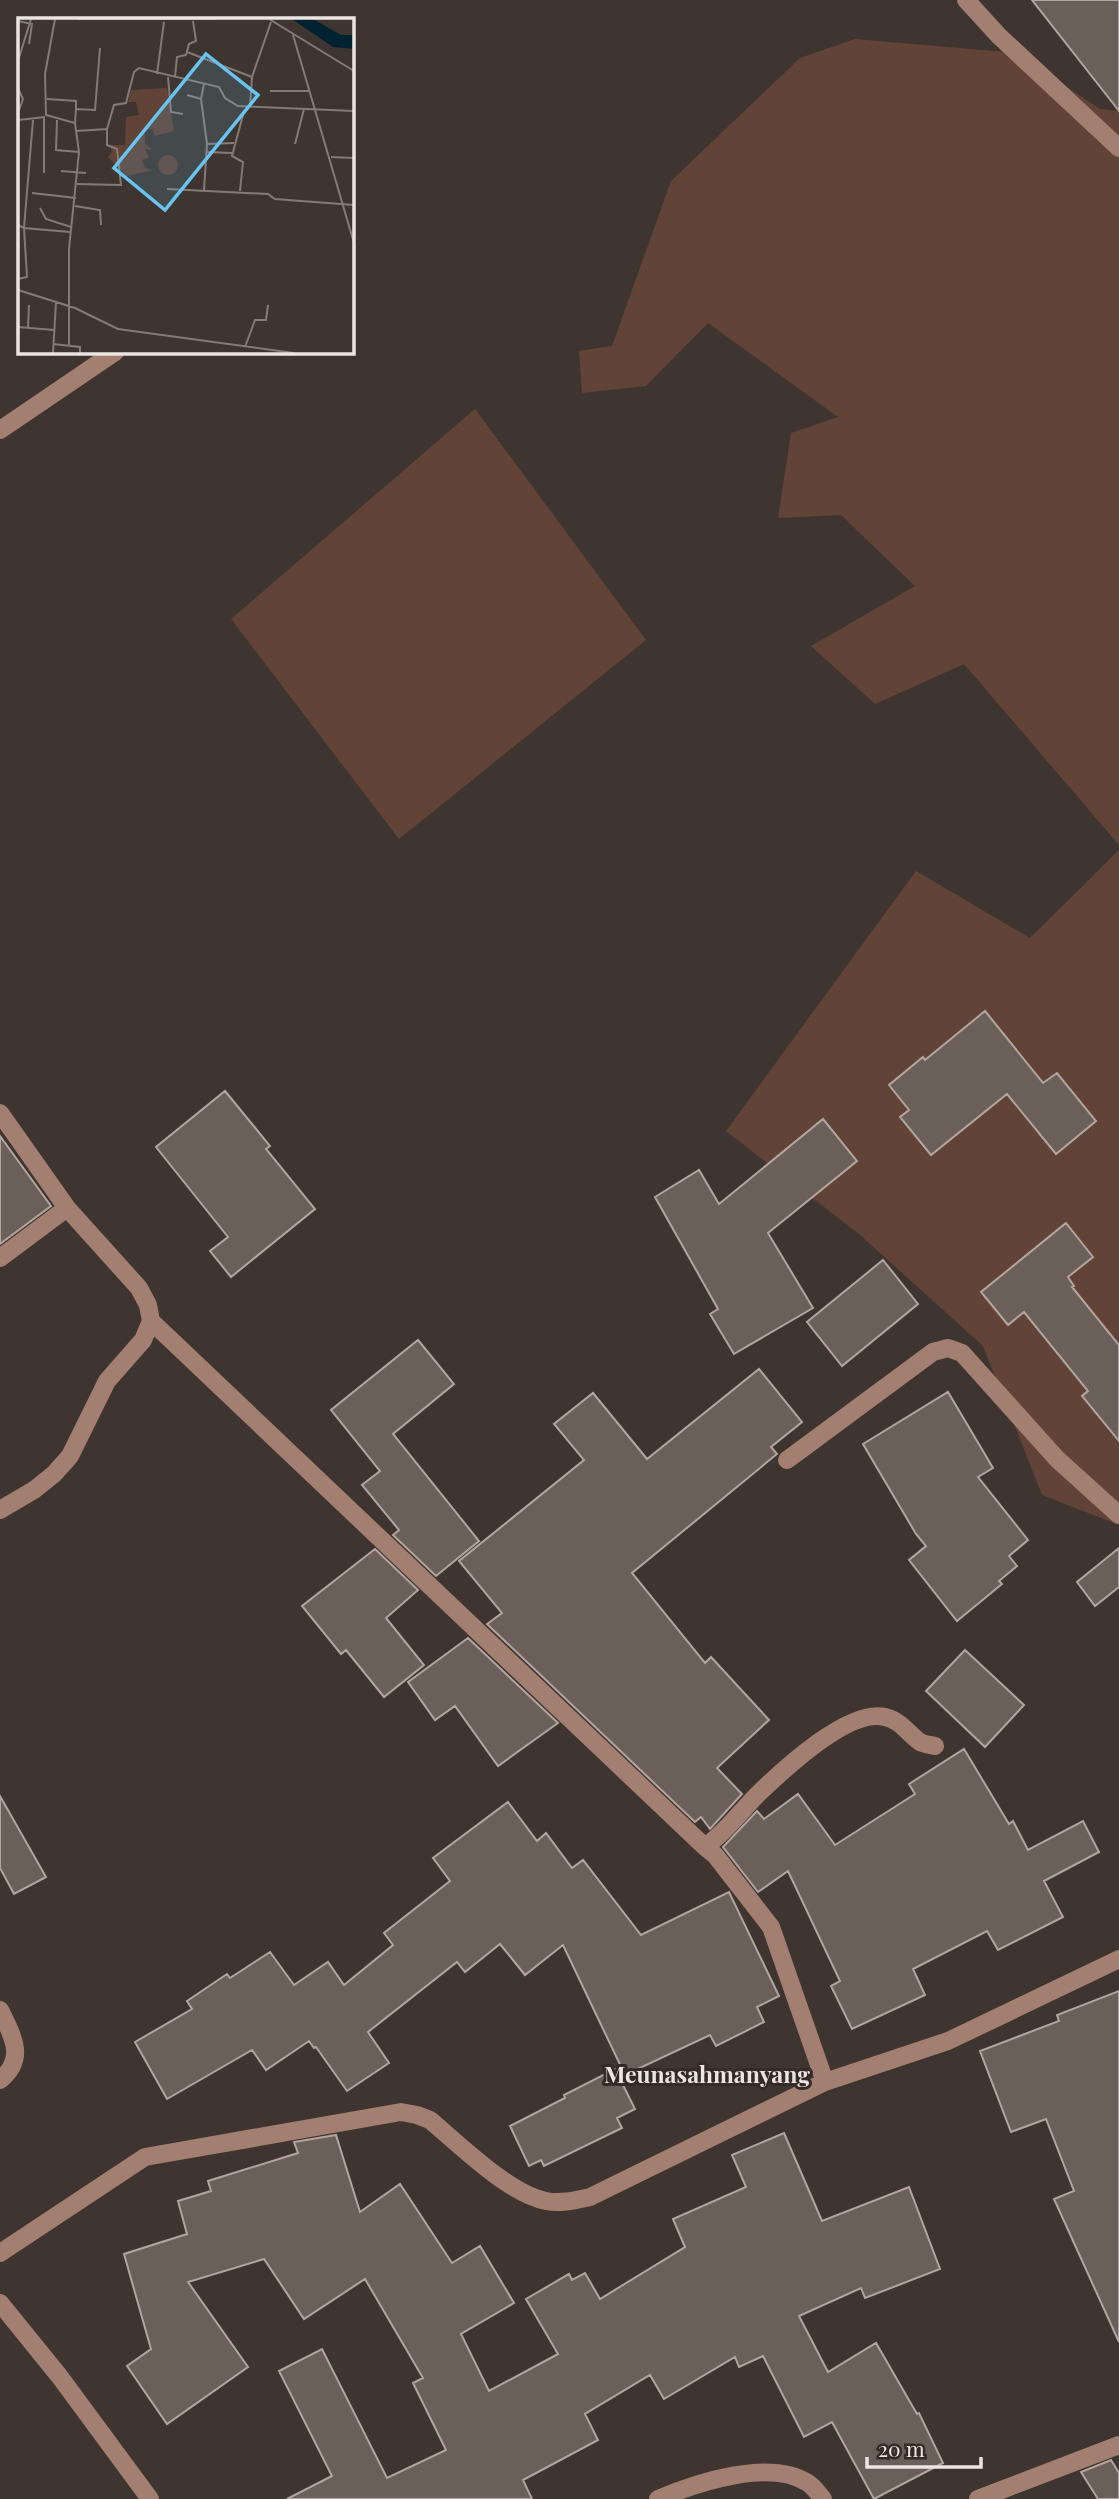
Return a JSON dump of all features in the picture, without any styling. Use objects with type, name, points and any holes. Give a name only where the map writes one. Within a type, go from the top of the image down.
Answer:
[{"type":"street","points":[[966,0],[999,37],[1119,148]]},
{"type":"street","points":[[0,430],[112,354]]},
{"type":"street","points":[[0,1113],[66,1208],[139,1289],[148,1305],[151,1321],[143,1340],[107,1381],[70,1455],[54,1475],[0,1510]]},
{"type":"street","points":[[0,1258],[66,1208]]},
{"type":"street","points":[[151,1321],[715,1854],[771,1927],[825,2081]]},
{"type":"street","points":[[787,1460],[933,1352],[948,1348],[962,1353],[1057,1460],[1119,1515]]},
{"type":"street","points":[[705,1847],[719,1837],[757,1795],[810,1748],[845,1725],[868,1717],[884,1716],[906,1727],[920,1742],[935,1746]]},
{"type":"street","points":[[0,2253],[145,2157],[401,2112],[430,2120],[512,2187],[531,2197],[550,2202],[570,2202],[590,2197],[825,2081],[948,2041],[1119,1959]]},
{"type":"street","points":[[0,2010],[16,2045],[10,2072],[0,2080]]},
{"type":"street","points":[[0,2303],[60,2377],[150,2499]]},
{"type":"street","points":[[978,2499],[1119,2445]]},
{"type":"street","points":[[658,2499],[725,2477],[765,2473],[788,2475],[809,2483],[823,2499]]},
{"type":"shaded area","points":[[855,39],[1017,53],[1100,109],[1119,111],[1119,845],[964,664],[875,704],[811,646],[915,586],[841,515],[778,518],[791,433],[838,417],[708,323],[646,386],[582,393],[579,351],[612,346],[671,181],[800,58]]},
{"type":"shaded area","points":[[475,409],[646,640],[399,839],[231,619]]},
{"type":"shaded area","points":[[1119,850],[1119,1525],[1042,1495],[983,1346],[859,1234],[726,1131],[916,871],[1030,938]]},
{"type":"building","points":[[1032,0],[1119,0],[1119,111]]},
{"type":"building","points":[[985,1011],[1043,1083],[1057,1073],[1096,1121],[1056,1154],[1007,1094],[931,1155],[900,1117],[909,1110],[889,1085],[923,1057],[925,1060]]},
{"type":"building","points":[[225,1091],[270,1146],[266,1149],[315,1209],[231,1277],[210,1251],[228,1237],[156,1147]]},
{"type":"building","points":[[823,1119],[857,1161],[768,1233],[813,1308],[734,1354],[710,1314],[718,1309],[655,1197],[699,1170],[719,1204]]},
{"type":"building","points":[[0,1136],[51,1206],[0,1244]]},
{"type":"building","points":[[1066,1223],[1093,1257],[1068,1277],[1074,1286],[1072,1287],[1119,1345],[1119,1441],[1082,1396],[1088,1391],[1024,1312],[1008,1325],[981,1292]]},
{"type":"building","points":[[883,1260],[918,1304],[842,1366],[807,1322]]},
{"type":"building","points":[[418,1340],[454,1384],[393,1434],[479,1541],[436,1576],[393,1535],[399,1530],[362,1485],[380,1471],[331,1410]]},
{"type":"building","points":[[759,1369],[802,1422],[771,1447],[777,1454],[632,1573],[705,1663],[711,1657],[769,1720],[717,1768],[742,1794],[710,1829],[701,1817],[695,1822],[487,1624],[502,1613],[459,1561],[584,1460],[554,1424],[593,1393],[647,1459]]},
{"type":"building","points":[[948,1392],[993,1468],[978,1477],[1028,1540],[1009,1556],[1017,1566],[999,1581],[1002,1584],[957,1621],[909,1560],[926,1546],[916,1534],[863,1444]]},
{"type":"building","points":[[1119,1548],[1119,1587],[1095,1606],[1077,1582]]},
{"type":"building","points":[[375,1549],[418,1590],[386,1618],[424,1665],[384,1697],[346,1650],[341,1654],[302,1606]]},
{"type":"building","points":[[468,1638],[558,1723],[498,1766],[455,1706],[435,1720],[408,1682]]},
{"type":"building","points":[[965,1650],[1024,1705],[985,1747],[926,1691]]},
{"type":"building","points":[[964,1749],[1009,1824],[1013,1821],[1028,1850],[1083,1821],[1099,1852],[1044,1881],[1063,1917],[998,1950],[987,1931],[913,1969],[925,1995],[852,2029],[831,1986],[840,1981],[788,1871],[758,1892],[723,1847],[757,1811],[764,1819],[798,1794],[835,1845],[915,1794],[909,1784]]},
{"type":"building","points":[[0,1796],[46,1877],[14,1894],[0,1868]]},
{"type":"building","points":[[508,1802],[537,1841],[546,1833],[572,1868],[583,1860],[641,1935],[729,1892],[779,1996],[757,2007],[764,2022],[716,2046],[710,2035],[625,2075],[563,1945],[525,1975],[500,1944],[465,1972],[457,1962],[368,2032],[389,2063],[347,2091],[309,2041],[266,2070],[252,2050],[167,2099],[135,2042],[192,2009],[187,2001],[227,1974],[230,1978],[270,1952],[294,1985],[328,1962],[344,1985],[393,1945],[384,1933],[450,1881],[433,1858]]},
{"type":"building","points":[[1119,1991],[1119,2342],[1054,2199],[1074,2191],[1046,2119],[1011,2132],[980,2051],[1059,2021],[1057,2015]]},
{"type":"building","points":[[615,2069],[635,2109],[617,2118],[622,2128],[544,2166],[541,2160],[529,2166],[510,2126]]},
{"type":"building","points":[[784,2133],[822,2221],[909,2187],[940,2269],[865,2298],[861,2288],[799,2316],[828,2372],[876,2343],[917,2414],[919,2413],[943,2463],[874,2499],[832,2422],[804,2437],[763,2356],[739,2367],[735,2357],[664,2399],[650,2375],[585,2414],[598,2440],[523,2480],[532,2499],[287,2499],[332,2476],[279,2371],[322,2349],[387,2478],[446,2450],[413,2383],[423,2378],[365,2279],[304,2319],[264,2259],[188,2282],[248,2367],[167,2424],[127,2366],[151,2349],[124,2254],[187,2234],[178,2201],[211,2191],[208,2181],[298,2153],[294,2142],[336,2135],[360,2212],[400,2184],[452,2263],[480,2246],[514,2303],[461,2334],[489,2391],[558,2354],[526,2299],[569,2274],[572,2280],[585,2273],[600,2299],[685,2247],[673,2219],[746,2187],[732,2155]]},
{"type":"building","points":[[1111,2460],[1119,2473],[1119,2499],[1098,2499],[1081,2472]]},
{"type":"district","name":"Meunasahmanyang","points":[[707,2073]]}]
